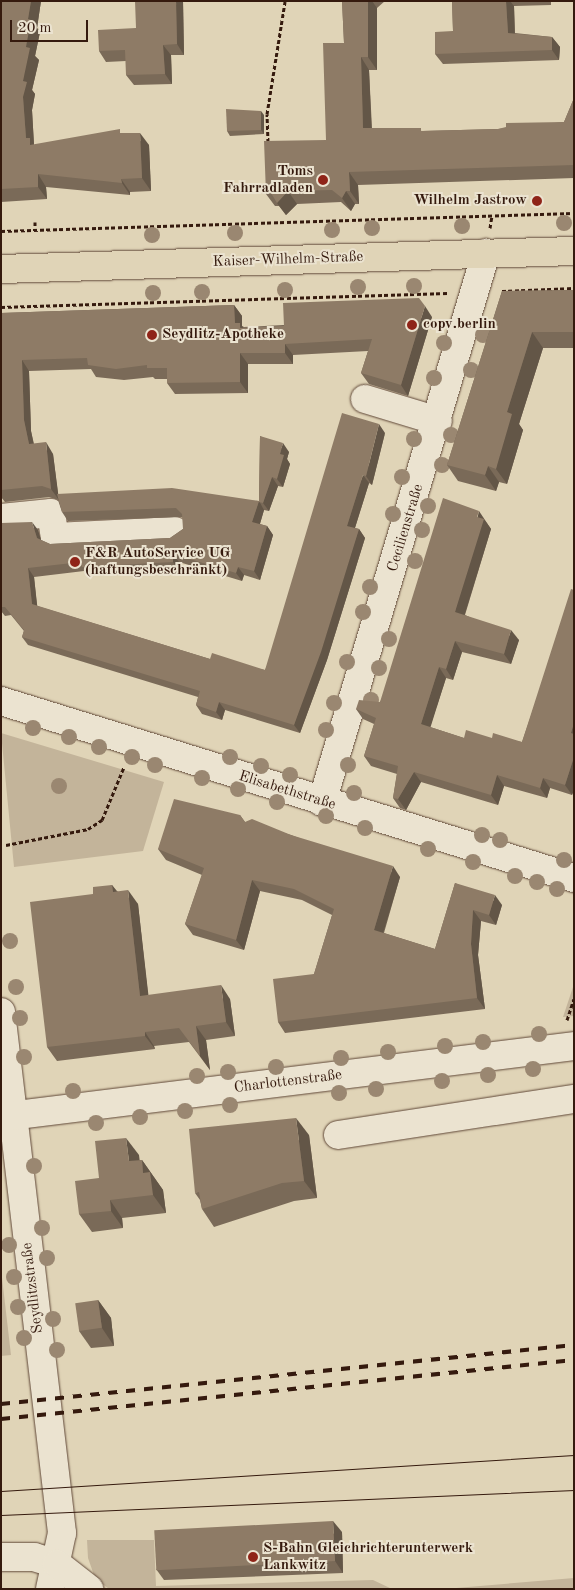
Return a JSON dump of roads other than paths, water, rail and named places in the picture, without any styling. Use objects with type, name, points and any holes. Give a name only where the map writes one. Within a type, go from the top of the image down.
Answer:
[{"type":"main road","name":"Kaiser-Wilhelm-Straße","points":[[1,269],[574,251]]},
{"type":"street","name":"Cecilienstraße","points":[[322,802],[438,421],[486,253]]},
{"type":"street","points":[[365,399],[438,421]]},
{"type":"street","points":[[1,518],[52,513],[55,538],[175,531]]},
{"type":"street","name":"Elisabethstraße","points":[[1,701],[322,802],[574,878]]},
{"type":"street","name":"Seydlitzstraße","points":[[1,1012],[7,1116],[62,1532],[53,1576]]},
{"type":"street","name":"Charlottenstraße","points":[[7,1116],[570,1034]]},
{"type":"street","points":[[338,1135],[574,1099]]},
{"type":"street","points":[[1,1557],[34,1557],[53,1576],[89,1589]]},
{"type":"tram line","points":[[1,1491],[574,1455]]},
{"type":"tram line","points":[[1,1515],[574,1490]]},
{"type":"railway","points":[[1,1404],[574,1345]]},
{"type":"railway","points":[[1,1419],[574,1360]]},
{"type":"place","name":"Toms Fahrradladen","points":[[323,180]]},
{"type":"place","name":"Wilhelm Jastrow","points":[[537,201]]},
{"type":"place","name":"copv.berlin","points":[[412,325]]},
{"type":"place","name":"Seydlitz-Apotheke","points":[[152,335]]},
{"type":"place","name":"F&R AutoService UG (haftungsbeschränkt)","points":[[75,562]]},
{"type":"place","name":"S-Bahn Gleichrichterunterwerk Lankwitz","points":[[253,1557]]}]
